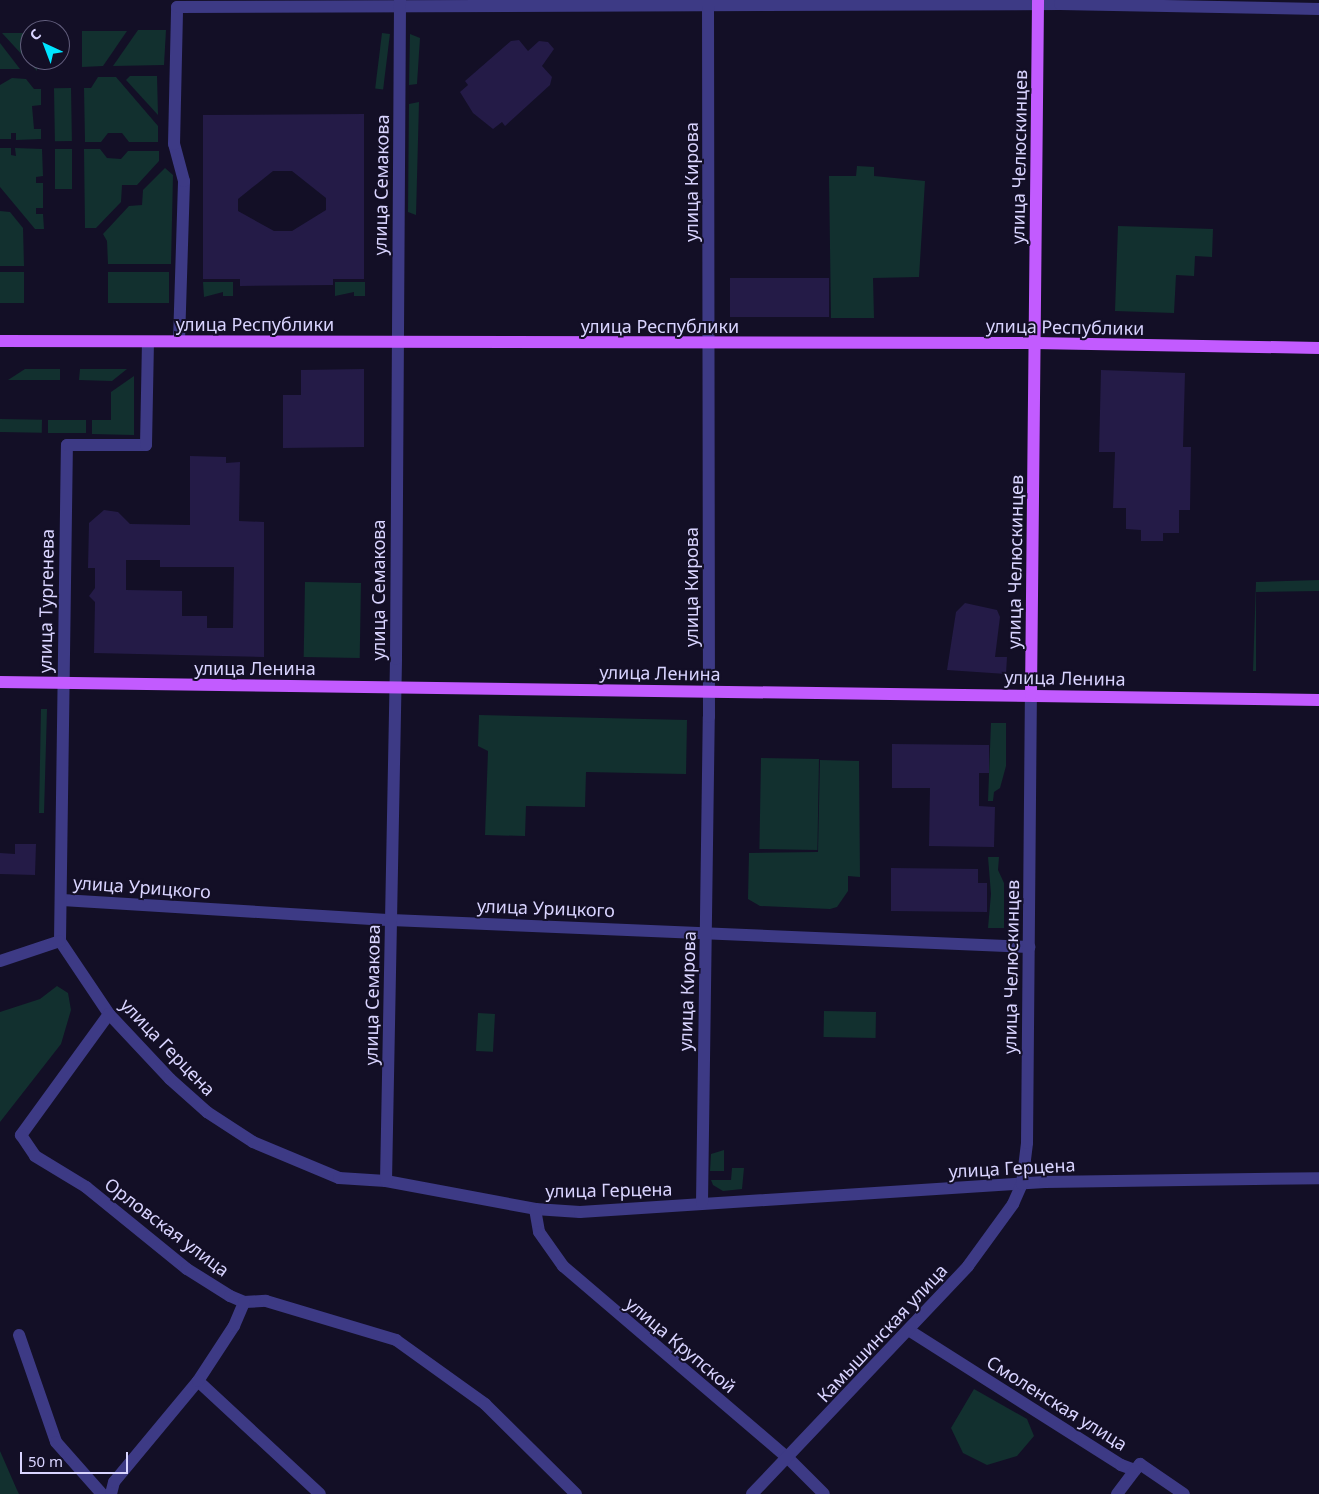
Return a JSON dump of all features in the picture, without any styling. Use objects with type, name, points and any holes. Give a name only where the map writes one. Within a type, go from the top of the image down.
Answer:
[{"type":"main road","name":"улица Челюскинцев","points":[[1031,695],[1038,2]]},
{"type":"main road","name":"улица Республики","points":[[0,341],[1035,343],[1319,348]]},
{"type":"main road","name":"улица Ленина","points":[[0,682],[1319,700]]},
{"type":"street","name":"улица Кирова","points":[[702,1203],[709,691],[710,343],[708,2]]},
{"type":"street","points":[[179,341],[184,181],[174,144],[176,7],[400,3],[1038,2],[1319,9]]},
{"type":"street","name":"улица Семакова","points":[[386,1181],[395,686],[400,3]]},
{"type":"street","name":"улица Тургенева","points":[[60,941],[62,900],[62,682],[66,445],[146,446],[148,342]]},
{"type":"street","name":"улица Челюскинцев","points":[[1022,1184],[1027,1143],[1031,695]]},
{"type":"street","name":"улица Урицкого","points":[[62,900],[391,920],[1029,947]]},
{"type":"street","points":[[0,961],[60,941]]},
{"type":"street","name":"улица Герцена","points":[[60,941],[109,1014],[170,1079],[207,1112],[253,1142],[339,1178],[386,1181],[535,1209],[580,1212],[1022,1184],[1319,1178]]},
{"type":"street","name":"Орловская улица","points":[[109,1014],[21,1135],[35,1156],[86,1187],[187,1269],[244,1302]]},
{"type":"street","name":"Камышинская улица","points":[[752,1494],[910,1331],[988,1241],[1022,1184]]},
{"type":"street","name":"улица Крупской","points":[[535,1209],[539,1232],[563,1266],[788,1458],[824,1494]]},
{"type":"street","points":[[111,1494],[114,1482],[198,1381],[234,1326],[244,1302],[266,1301],[396,1340],[484,1404],[576,1494]]},
{"type":"street","name":"Смоленская улица","points":[[910,1331],[1121,1465],[1135,1470],[1140,1464],[1184,1494]]},
{"type":"street","points":[[19,1334],[56,1442],[102,1494]]},
{"type":"street","points":[[198,1381],[320,1494]]},
{"type":"street","points":[[1117,1494],[1135,1470]]},
{"type":"green space","points":[[138,30],[166,30],[164,65],[113,66]]},
{"type":"green space","points":[[82,31],[127,31],[103,66],[82,67]]},
{"type":"green space","points":[[2,33],[20,33],[20,53]]},
{"type":"green space","points":[[382,33],[390,34],[383,90],[375,89]]},
{"type":"green space","points":[[410,34],[420,38],[417,84],[409,85]]},
{"type":"green space","points":[[0,43],[20,69],[0,69]]},
{"type":"green space","points":[[130,76],[157,76],[158,115],[126,80]]},
{"type":"green space","points":[[98,77],[116,77],[158,126],[158,142],[129,142],[122,133],[108,133],[101,142],[85,142],[84,88],[91,88]]},
{"type":"green space","points":[[12,78],[26,79],[34,89],[41,89],[41,105],[32,106],[34,129],[41,129],[41,139],[16,140],[16,133],[11,133],[11,139],[0,139],[0,85]]},
{"type":"green space","points":[[54,88],[71,88],[72,141],[55,141]]},
{"type":"green space","points":[[419,102],[416,215],[408,212],[409,104]]},
{"type":"green space","points":[[0,148],[11,148],[11,155],[16,156],[15,148],[42,149],[43,176],[36,177],[36,183],[43,183],[43,208],[36,208],[36,214],[43,214],[44,229],[35,229],[0,187]]},
{"type":"green space","points":[[55,149],[72,149],[72,189],[55,189]]},
{"type":"green space","points":[[84,149],[100,149],[107,158],[121,159],[128,151],[159,151],[159,161],[137,185],[122,185],[121,202],[96,228],[85,228]]},
{"type":"green space","points":[[857,166],[874,167],[874,176],[925,181],[919,277],[873,278],[874,318],[831,318],[829,176],[856,176]]},
{"type":"green space","points":[[165,168],[173,175],[171,264],[108,264],[107,241],[103,234],[129,206],[142,205],[143,190]]},
{"type":"green space","points":[[0,211],[10,212],[23,228],[24,266],[0,266]]},
{"type":"green space","points":[[1118,226],[1213,229],[1212,257],[1195,256],[1194,276],[1176,275],[1174,313],[1115,311]]},
{"type":"green space","points":[[0,272],[24,272],[24,303],[0,303]]},
{"type":"green space","points":[[108,272],[169,272],[169,303],[108,303]]},
{"type":"green space","points":[[203,282],[233,282],[233,296],[223,296],[223,292],[204,297]]},
{"type":"green space","points":[[335,282],[365,282],[365,296],[354,296],[354,292],[335,296]]},
{"type":"green space","points":[[25,369],[60,369],[60,380],[8,380]]},
{"type":"green space","points":[[80,369],[127,369],[112,381],[79,380]]},
{"type":"green space","points":[[134,376],[134,435],[92,434],[92,420],[111,420],[111,392]]},
{"type":"green space","points":[[0,419],[42,420],[42,433],[0,432]]},
{"type":"green space","points":[[48,420],[86,420],[86,433],[48,433]]},
{"type":"green space","points":[[1319,580],[1319,591],[1256,592],[1256,671],[1253,671],[1256,582]]},
{"type":"green space","points":[[305,582],[361,583],[360,658],[304,657]]},
{"type":"green space","points":[[41,709],[47,709],[44,813],[39,813]]},
{"type":"green space","points":[[479,715],[687,720],[686,774],[586,772],[585,807],[526,806],[525,836],[485,835],[488,751],[478,746]]},
{"type":"green space","points":[[991,723],[1006,723],[1006,766],[1000,788],[994,792],[993,801],[988,801]]},
{"type":"green space","points":[[761,758],[819,759],[817,850],[759,849]]},
{"type":"green space","points":[[820,760],[859,761],[860,877],[848,876],[848,891],[837,907],[830,909],[760,906],[748,899],[749,853],[818,852]]},
{"type":"green space","points":[[988,857],[999,857],[998,870],[1004,883],[1004,928],[988,928],[991,894]]},
{"type":"green space","points":[[57,986],[68,993],[71,1010],[61,1044],[0,1122],[0,1012],[40,999]]},
{"type":"green space","points":[[824,1011],[876,1012],[876,1038],[824,1037]]},
{"type":"green space","points":[[478,1013],[495,1014],[493,1052],[476,1051]]},
{"type":"green space","points":[[724,1150],[724,1171],[710,1171],[711,1154]]},
{"type":"green space","points":[[732,1168],[744,1168],[742,1189],[723,1191],[713,1185],[711,1180],[731,1180]]},
{"type":"green space","points":[[974,1389],[1027,1419],[1034,1436],[1017,1456],[987,1465],[963,1453],[951,1428]]},
{"type":"green space","points":[[0,1451],[17,1490],[19,1494],[0,1494]]},
{"type":"building","points":[[519,40],[528,51],[539,41],[548,42],[554,49],[542,66],[552,77],[550,85],[505,126],[502,122],[493,129],[473,113],[460,92],[468,85],[465,81],[511,41]]},
{"type":"building","points":[[364,114],[364,279],[333,279],[333,285],[240,286],[240,279],[203,279],[203,115]],"holes":[[[273,171],[292,171],[326,198],[326,210],[292,231],[274,231],[238,211],[238,199]]]},
{"type":"building","points":[[730,278],[829,278],[829,317],[730,317]]},
{"type":"building","points":[[364,369],[364,447],[283,448],[283,395],[301,395],[301,370]]},
{"type":"building","points":[[1101,370],[1185,373],[1183,447],[1191,447],[1190,510],[1179,510],[1179,533],[1163,533],[1163,541],[1141,541],[1141,530],[1126,529],[1126,508],[1113,508],[1115,452],[1099,452]]},
{"type":"building","points":[[190,456],[226,457],[226,463],[240,462],[239,521],[264,522],[264,657],[94,653],[95,602],[89,596],[95,588],[95,568],[88,568],[89,523],[104,510],[118,512],[130,524],[190,525]],"holes":[[[126,560],[160,560],[160,567],[234,567],[233,628],[207,628],[207,616],[182,616],[182,591],[126,590]]]},
{"type":"building","points":[[965,603],[997,610],[1000,617],[995,657],[1007,657],[1006,674],[947,670],[956,612]]},
{"type":"building","points":[[892,744],[989,745],[989,773],[979,773],[979,806],[995,807],[994,847],[929,846],[930,788],[892,788]]},
{"type":"building","points":[[15,844],[36,844],[35,875],[0,874],[0,853],[15,854]]},
{"type":"building","points":[[891,868],[978,869],[978,883],[987,883],[987,912],[891,911]]}]
